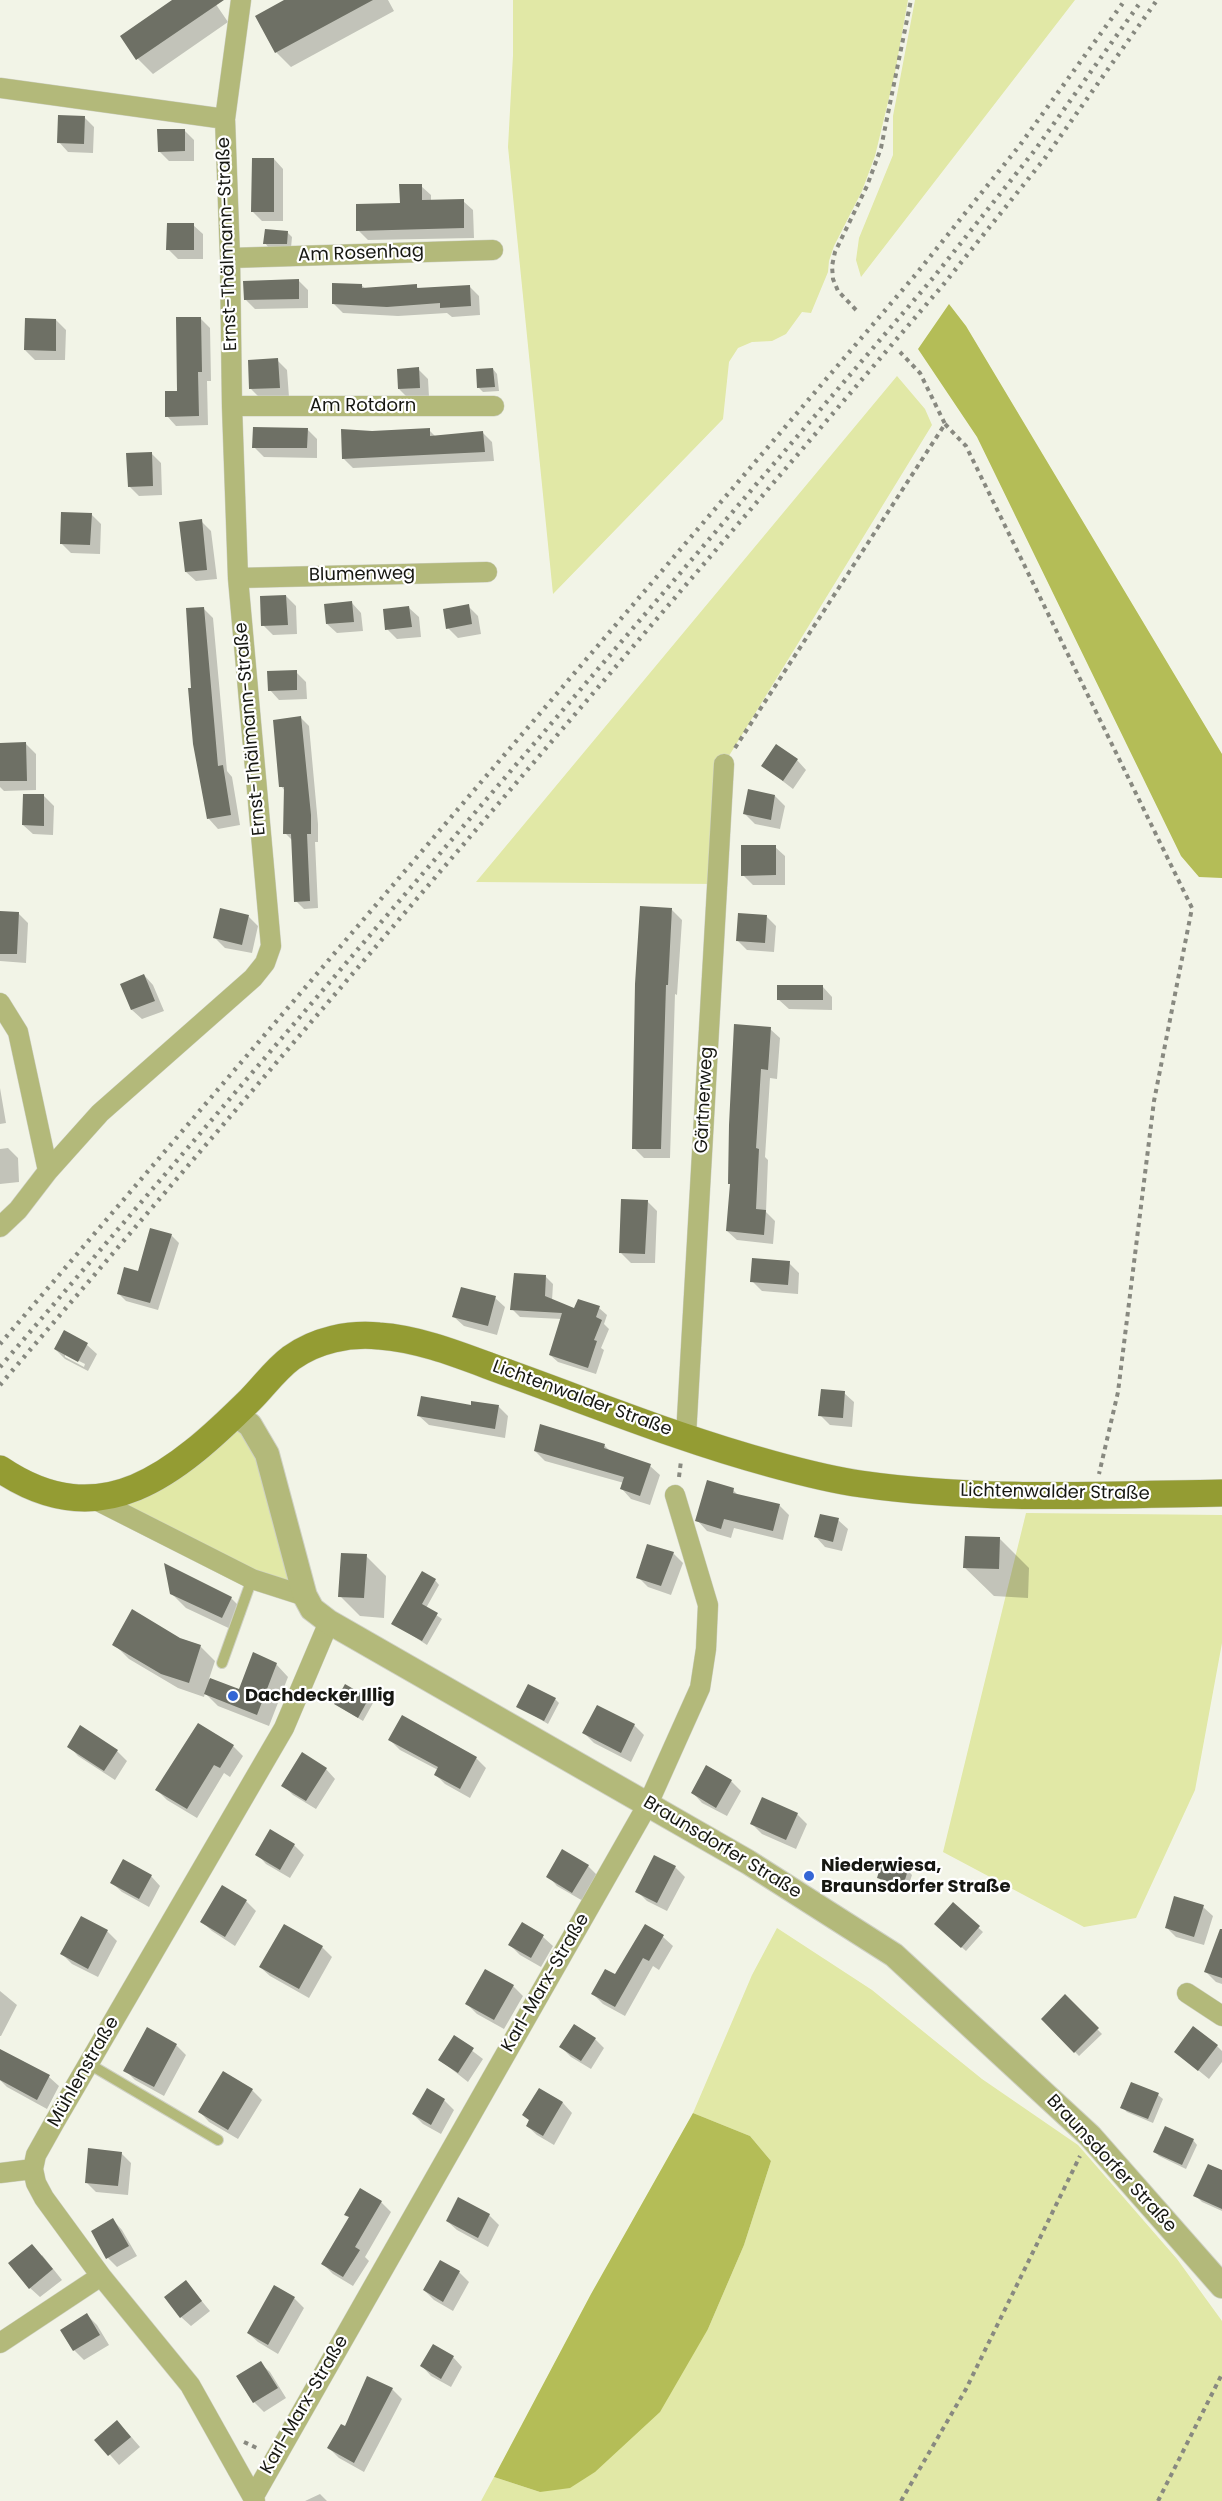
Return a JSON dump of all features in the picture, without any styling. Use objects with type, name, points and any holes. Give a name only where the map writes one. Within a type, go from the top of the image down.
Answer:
[{"type":"main road","name":"Lichtenwalder Straße","points":[[1,1471],[54,1494],[94,1499],[136,1488],[163,1475],[191,1455],[292,1357],[327,1340],[376,1335],[399,1338],[446,1351],[770,1464],[857,1484],[928,1492],[1096,1495],[1222,1494]]},
{"type":"street","name":"Ernst-Thälmann-Straße","points":[[0,1227],[18,1210],[48,1171],[100,1113],[253,978],[265,963],[270,946],[238,578],[232,406],[225,119],[241,0]]},
{"type":"street","name":"Ernst-Thälmann-Straße","points":[[0,88],[225,119]]},
{"type":"street","name":"Am Rosenhag","points":[[230,258],[493,250]]},
{"type":"street","name":"Am Rotdorn","points":[[232,406],[494,406]]},
{"type":"street","name":"Blumenweg","points":[[238,578],[487,572]]},
{"type":"street","name":"Gärtnerweg","points":[[686,1436],[724,764]]},
{"type":"street","points":[[0,1003],[18,1032],[48,1171]]},
{"type":"street","name":"Braunsdorfer Straße","points":[[235,1414],[250,1425],[267,1454],[304,1596],[312,1609],[329,1622],[764,1872],[894,1955],[997,2047],[1090,2136],[1222,2286]]},
{"type":"street","name":"Karl-Marx-Straße","points":[[255,2498],[648,1804],[700,1688],[708,1605],[675,1495]]},
{"type":"street","name":"Braunsdorfer Straße","points":[[94,1499],[252,1579],[304,1596]]},
{"type":"street","name":"Mühlenstraße","points":[[33,2169],[36,2155],[284,1728],[329,1622]]},
{"type":"street","points":[[1187,1993],[1222,2016]]},
{"type":"street","points":[[0,2173],[33,2169],[36,2183],[44,2198],[101,2276],[190,2385],[255,2498]]},
{"type":"street","points":[[0,2343],[101,2276]]},
{"type":"lane","points":[[222,1663],[252,1579]]},
{"type":"lane","points":[[89,2064],[218,2140]]},
{"type":"path","points":[[856,310],[838,291],[833,279],[832,266],[835,252],[867,186],[881,148],[911,0]]},
{"type":"path","points":[[900,351],[920,373],[945,424],[966,446],[1192,908],[1154,1101],[1118,1392],[1096,1495]]},
{"type":"path","points":[[724,764],[945,424]]},
{"type":"path","points":[[675,1495],[686,1436]]},
{"type":"path","points":[[901,2501],[966,2389],[1090,2136]]},
{"type":"path","points":[[1158,2501],[1222,2374]]},
{"type":"green space","points":[[513,0],[908,0],[895,73],[875,156],[862,191],[834,246],[828,272],[811,313],[802,312],[786,334],[772,341],[752,342],[738,348],[729,362],[723,419],[553,594],[508,147],[513,55]]},
{"type":"green space","points":[[915,0],[1075,0],[861,277],[856,260],[859,238],[893,155],[893,116]]},
{"type":"green space","points":[[949,304],[966,326],[1222,754],[1222,878],[1199,877],[1181,856],[977,437],[918,349]]},
{"type":"green space","points":[[897,376],[925,409],[932,425],[724,764],[717,884],[476,882]]},
{"type":"green space","points":[[235,1414],[250,1425],[305,1596],[94,1499],[118,1495]]},
{"type":"green space","points":[[1026,1513],[1222,1515],[1222,1643],[1195,1790],[1136,1918],[1084,1927],[943,1852]]},
{"type":"green space","points":[[777,1928],[872,1990],[982,2079],[1078,2145],[1177,2259],[1222,2321],[1222,2501],[481,2501],[494,2477],[540,2492],[708,2329],[744,2245],[771,2161],[750,2136],[693,2113],[752,1975]]},
{"type":"green space","points":[[693,2113],[750,2136],[771,2161],[744,2245],[708,2329],[660,2412],[595,2472],[570,2488],[540,2492],[494,2477],[591,2294]]},
{"type":"building","points":[[172,0],[224,0],[136,60],[120,36]]},
{"type":"building","points":[[284,0],[373,0],[275,53],[255,16]]},
{"type":"building","points":[[58,115],[85,116],[84,144],[57,143]]},
{"type":"building","points":[[157,129],[185,129],[185,151],[158,152]]},
{"type":"building","points":[[252,158],[274,158],[274,212],[251,212]]},
{"type":"building","points":[[399,184],[422,184],[422,200],[464,199],[464,228],[356,231],[356,204],[400,203]]},
{"type":"building","points":[[167,223],[194,223],[194,250],[166,250]]},
{"type":"building","points":[[265,229],[288,231],[287,244],[263,244]]},
{"type":"building","points":[[299,279],[299,299],[244,300],[243,281]]},
{"type":"building","points":[[332,283],[362,284],[362,288],[417,284],[417,288],[470,285],[471,306],[440,308],[440,303],[387,307],[332,304]]},
{"type":"building","points":[[176,317],[201,317],[202,372],[198,372],[199,416],[165,417],[165,391],[177,391]]},
{"type":"building","points":[[25,318],[56,319],[56,351],[24,350]]},
{"type":"building","points":[[278,358],[280,388],[249,389],[248,360]]},
{"type":"building","points":[[419,367],[420,388],[398,389],[397,369]]},
{"type":"building","points":[[493,368],[495,387],[477,388],[476,369]]},
{"type":"building","points":[[253,427],[308,428],[307,448],[252,448]]},
{"type":"building","points":[[430,428],[430,436],[483,431],[485,452],[342,459],[341,429],[372,431]]},
{"type":"building","points":[[152,452],[153,486],[128,487],[126,453]]},
{"type":"building","points":[[61,512],[92,513],[90,545],[60,544]]},
{"type":"building","points":[[202,519],[207,570],[185,572],[179,522]]},
{"type":"building","points":[[286,595],[288,625],[261,626],[260,596]]},
{"type":"building","points":[[352,601],[354,622],[326,624],[324,604]]},
{"type":"building","points":[[469,604],[472,624],[446,629],[443,609]]},
{"type":"building","points":[[409,606],[412,627],[385,630],[383,609]]},
{"type":"building","points":[[204,607],[218,766],[223,765],[231,815],[207,819],[193,744],[188,688],[191,688],[186,608]]},
{"type":"building","points":[[297,670],[297,690],[268,691],[267,671]]},
{"type":"building","points":[[301,716],[311,815],[311,834],[307,834],[310,901],[294,902],[291,834],[283,834],[284,787],[279,787],[273,720]]},
{"type":"building","points":[[26,742],[27,781],[0,781],[0,743]]},
{"type":"building","points":[[776,744],[798,759],[783,781],[761,766]]},
{"type":"building","points":[[748,789],[775,795],[771,820],[743,814]]},
{"type":"building","points":[[23,794],[44,794],[44,826],[22,825]]},
{"type":"building","points":[[741,845],[776,845],[776,875],[741,876]]},
{"type":"building","points":[[640,906],[672,908],[668,985],[666,985],[661,1149],[632,1149],[635,984]]},
{"type":"building","points":[[220,908],[249,915],[242,945],[213,938]]},
{"type":"building","points":[[0,911],[19,912],[17,954],[0,954]]},
{"type":"building","points":[[738,913],[767,915],[765,943],[736,941]]},
{"type":"building","points":[[144,974],[155,1001],[131,1010],[120,984]]},
{"type":"building","points":[[777,985],[823,985],[823,1000],[777,1000]]},
{"type":"building","points":[[734,1024],[771,1027],[768,1070],[761,1069],[756,1148],[759,1149],[756,1209],[766,1210],[764,1235],[726,1231],[730,1184],[728,1184],[729,1125]]},
{"type":"building","points":[[621,1199],[648,1200],[645,1254],[619,1253]]},
{"type":"building","points":[[150,1228],[172,1234],[150,1303],[117,1294],[124,1267],[138,1271]]},
{"type":"building","points":[[752,1258],[790,1261],[788,1285],[750,1282]]},
{"type":"building","points":[[514,1273],[546,1275],[545,1296],[574,1308],[578,1299],[600,1306],[596,1317],[602,1320],[594,1340],[597,1341],[588,1368],[549,1355],[562,1313],[510,1310]]},
{"type":"building","points":[[461,1287],[496,1296],[488,1326],[452,1317]]},
{"type":"building","points":[[64,1330],[88,1343],[78,1362],[54,1349]]},
{"type":"building","points":[[821,1389],[845,1391],[843,1418],[818,1416]]},
{"type":"building","points":[[421,1396],[471,1405],[471,1401],[499,1405],[495,1429],[417,1416]]},
{"type":"building","points":[[540,1424],[605,1444],[604,1448],[651,1464],[640,1496],[620,1489],[624,1477],[534,1451]]},
{"type":"building","points":[[707,1480],[734,1488],[733,1493],[780,1504],[773,1531],[724,1519],[721,1529],[695,1521]]},
{"type":"building","points":[[820,1514],[839,1518],[833,1542],[814,1537]]},
{"type":"building","points":[[965,1536],[1000,1537],[999,1569],[963,1568]]},
{"type":"building","points":[[647,1544],[674,1552],[661,1586],[636,1578]]},
{"type":"building","points":[[341,1553],[367,1554],[364,1598],[338,1597]]},
{"type":"building","points":[[164,1563],[232,1597],[222,1618],[170,1594]]},
{"type":"building","points":[[422,1571],[436,1579],[422,1604],[438,1613],[422,1641],[391,1624]]},
{"type":"building","points":[[132,1609],[180,1638],[201,1645],[189,1683],[161,1674],[112,1645]]},
{"type":"building","points":[[253,1652],[277,1663],[257,1715],[204,1694],[210,1678],[239,1689]]},
{"type":"building","points":[[345,1684],[369,1698],[358,1718],[334,1704]]},
{"type":"building","points":[[528,1684],[556,1698],[544,1721],[516,1707]]},
{"type":"building","points":[[597,1705],[635,1724],[621,1753],[582,1733]]},
{"type":"building","points":[[402,1715],[477,1757],[460,1789],[434,1775],[438,1767],[388,1740]]},
{"type":"building","points":[[198,1723],[234,1745],[220,1768],[214,1765],[187,1809],[155,1790]]},
{"type":"building","points":[[80,1725],[118,1750],[104,1771],[67,1747]]},
{"type":"building","points":[[302,1752],[327,1768],[306,1801],[281,1786]]},
{"type":"building","points":[[706,1765],[732,1780],[716,1808],[691,1793]]},
{"type":"building","points":[[762,1797],[798,1813],[786,1840],[750,1824]]},
{"type":"building","points":[[270,1829],[295,1844],[280,1870],[255,1855]]},
{"type":"building","points":[[562,1849],[589,1865],[572,1893],[546,1877]]},
{"type":"building","points":[[654,1855],[676,1866],[657,1903],[635,1892]]},
{"type":"building","points":[[123,1859],[152,1875],[139,1899],[110,1883]]},
{"type":"building","points":[[882,1861],[908,1870],[903,1886],[877,1878]]},
{"type":"building","points":[[222,1885],[247,1900],[225,1937],[200,1922]]},
{"type":"building","points":[[1174,1896],[1204,1905],[1194,1937],[1165,1928]]},
{"type":"building","points":[[953,1902],[980,1926],[961,1948],[934,1924]]},
{"type":"building","points":[[81,1916],[108,1930],[88,1969],[60,1954]]},
{"type":"building","points":[[522,1922],[544,1935],[531,1958],[508,1945]]},
{"type":"building","points":[[284,1924],[323,1946],[299,1989],[259,1967]]},
{"type":"building","points":[[645,1924],[664,1935],[649,1961],[643,1958],[615,2007],[591,1994],[605,1969],[615,1974]]},
{"type":"building","points":[[1220,1929],[1222,1929],[1222,1978],[1204,1972]]},
{"type":"building","points":[[485,1969],[514,1985],[494,2020],[465,2004]]},
{"type":"building","points":[[1065,1994],[1099,2028],[1074,2053],[1041,2019]]},
{"type":"building","points":[[574,2024],[596,2038],[581,2061],[559,2047]]},
{"type":"building","points":[[1193,2026],[1218,2045],[1198,2071],[1174,2052]]},
{"type":"building","points":[[147,2027],[177,2044],[154,2087],[123,2071]]},
{"type":"building","points":[[454,2035],[474,2048],[458,2073],[438,2060]]},
{"type":"building","points":[[0,2049],[50,2075],[37,2100],[0,2080]]},
{"type":"building","points":[[223,2071],[253,2089],[228,2130],[198,2112]]},
{"type":"building","points":[[1131,2082],[1159,2093],[1148,2119],[1120,2108]]},
{"type":"building","points":[[427,2088],[445,2099],[431,2125],[412,2114]]},
{"type":"building","points":[[539,2088],[563,2102],[543,2136],[526,2126],[529,2120],[522,2115]]},
{"type":"building","points":[[1165,2126],[1194,2139],[1182,2165],[1153,2152]]},
{"type":"building","points":[[88,2148],[122,2152],[118,2186],[85,2183]]},
{"type":"building","points":[[1208,2164],[1222,2170],[1222,2209],[1193,2196]]},
{"type":"building","points":[[360,2188],[382,2201],[355,2247],[360,2250],[343,2277],[321,2264],[349,2217],[344,2215]]},
{"type":"building","points":[[458,2197],[490,2214],[478,2238],[446,2221]]},
{"type":"building","points":[[113,2218],[129,2246],[106,2259],[91,2231]]},
{"type":"building","points":[[32,2244],[53,2269],[29,2289],[8,2263]]},
{"type":"building","points":[[440,2260],[460,2271],[443,2302],[423,2290]]},
{"type":"building","points":[[186,2280],[202,2301],[180,2318],[164,2297]]},
{"type":"building","points":[[274,2285],[295,2297],[268,2345],[247,2333]]},
{"type":"building","points":[[87,2313],[100,2335],[73,2351],[60,2330]]},
{"type":"building","points":[[433,2344],[454,2356],[441,2379],[420,2366]]},
{"type":"building","points":[[261,2361],[278,2388],[253,2403],[236,2376]]},
{"type":"building","points":[[367,2376],[393,2388],[354,2463],[327,2448],[341,2424],[345,2426]]},
{"type":"building","points":[[117,2420],[131,2437],[108,2456],[94,2440]]},
{"type":"railway","points":[[0,1344],[917,273],[1020,145],[1125,0]]},
{"type":"railway","points":[[0,1367],[933,278],[1035,150],[1142,0]]},
{"type":"railway","points":[[0,1385],[943,285],[1045,158],[1157,0]]},
{"type":"place","name":"Dachdecker Illig","points":[[233,1696]]},
{"type":"place","name":"Niederwiesa, Braunsdorfer Straße","points":[[809,1876]]}]
